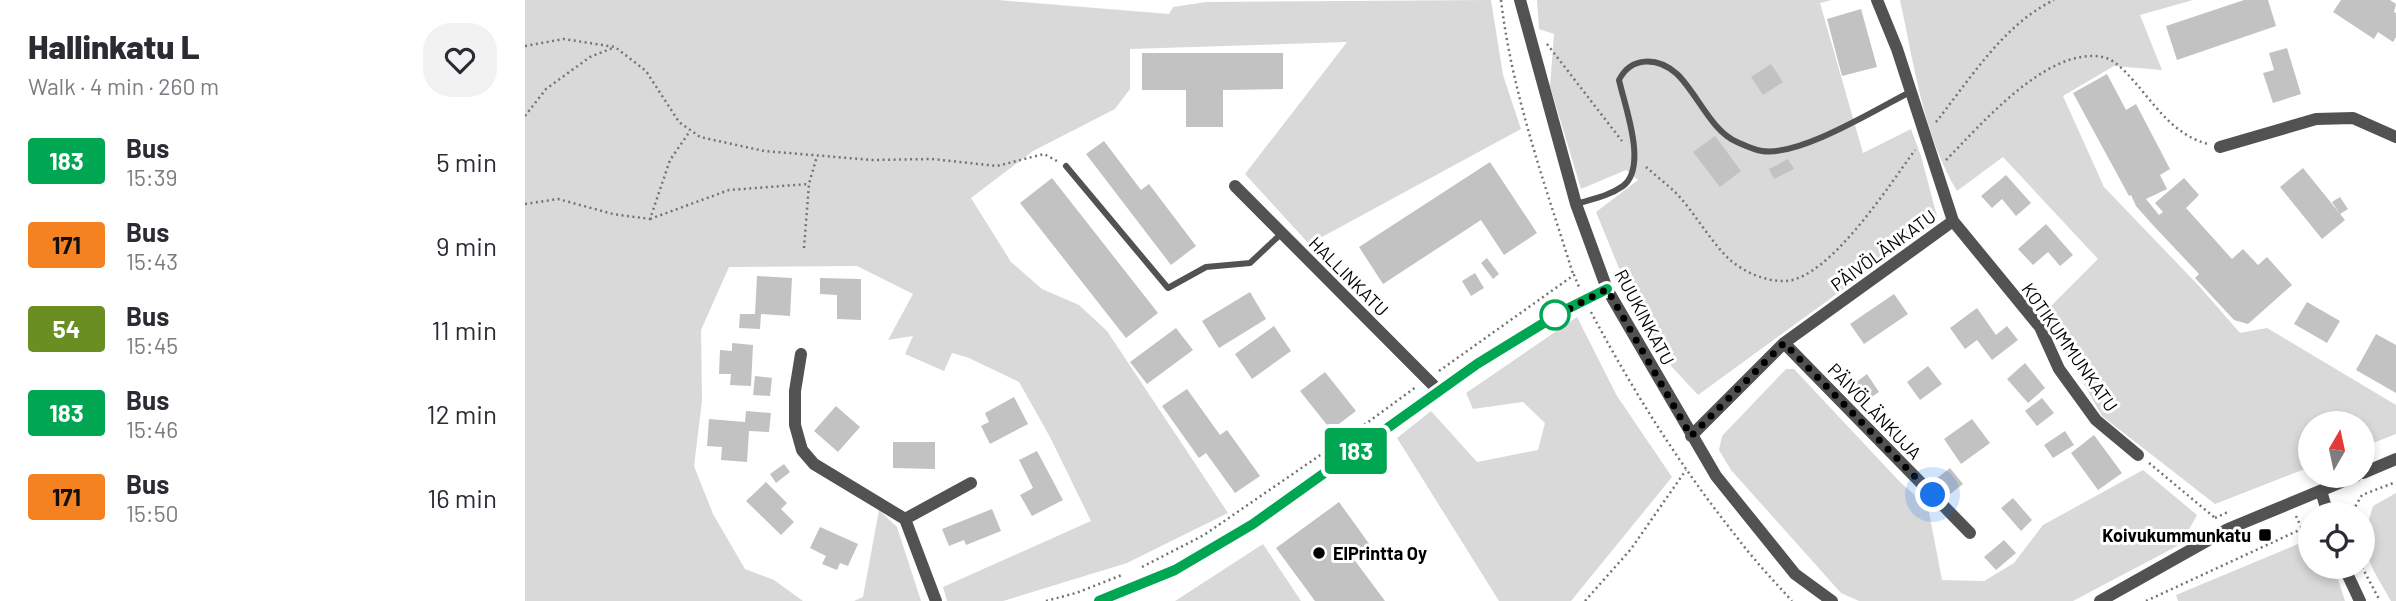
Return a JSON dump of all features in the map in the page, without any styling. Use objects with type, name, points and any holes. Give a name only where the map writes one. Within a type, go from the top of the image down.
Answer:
[{"type":"street","name":"RUUKINKATU","points":[[1520,0],[1576,204],[1607,289],[1716,476],[1795,574],[1832,601]]},
{"type":"street","name":"PÄIVÖLÄNKATU","points":[[1691,436],[1784,343],[1953,221],[1897,49],[1877,0]]},
{"type":"street","points":[[2220,147],[2316,119],[2353,118],[2396,137]]},
{"type":"street","name":"HALLINKATU","points":[[1235,186],[1439,391]]},
{"type":"street","name":"KOTIKUMMUNKATU","points":[[1953,221],[2040,327],[2059,369],[2096,420],[2138,455]]},
{"type":"street","points":[[1099,601],[1175,570],[1253,524],[1477,364],[1584,299],[1607,289]]},
{"type":"street","name":"PÄIVÖLÄNKUJA","points":[[1784,343],[1970,533]]},
{"type":"street","points":[[801,354],[795,391],[795,425],[802,450],[814,464],[905,519],[936,601]]},
{"type":"street","points":[[2375,468],[2396,459]]},
{"type":"street","points":[[905,519],[971,483]]},
{"type":"street","points":[[2100,601],[2228,529],[2328,488]]},
{"type":"street","points":[[2321,491],[2324,502]]},
{"type":"street","points":[[2350,579],[2360,601]]},
{"type":"lane","points":[[1576,204],[1607,195],[1625,184],[1632,174],[1636,158],[1619,80],[1623,72],[1640,61],[1653,61],[1676,73],[1711,119],[1733,140],[1762,151],[1791,148],[1815,141],[1910,92]]},
{"type":"lane","points":[[1066,166],[1168,288],[1206,267],[1250,263],[1282,233]]},
{"type":"path","points":[[1501,0],[1505,35],[1517,91],[1574,275],[1584,299],[1625,376],[1686,470],[1736,537],[1792,601]]},
{"type":"path","points":[[1526,27],[1550,47],[1636,158],[1678,196],[1729,259],[1758,277],[1787,281],[1809,272],[1837,250],[2015,26],[2037,8],[2054,0]]},
{"type":"path","points":[[525,46],[564,39],[615,47],[646,71],[679,122],[699,137],[764,152],[872,160],[932,159],[997,166],[1044,153],[1066,166]]},
{"type":"path","points":[[525,116],[546,89],[590,57],[615,47]]},
{"type":"path","points":[[1936,169],[2021,86],[2057,65],[2079,58],[2103,57],[2125,70],[2173,127],[2199,142],[2220,147]]},
{"type":"path","points":[[650,219],[670,160],[691,131]]},
{"type":"path","points":[[804,247],[809,184],[817,156]]},
{"type":"path","points":[[525,204],[558,199],[613,214],[650,219],[729,190],[809,184]]},
{"type":"path","points":[[1141,568],[1204,535],[1461,357],[1574,275]]},
{"type":"path","points":[[2138,455],[2228,529]]},
{"type":"path","points":[[1585,601],[1631,549],[1686,470]]},
{"type":"path","points":[[2358,502],[2362,495],[2396,482]]},
{"type":"path","points":[[2146,601],[2298,531]]},
{"type":"path","points":[[2265,535],[2269,544]]},
{"type":"path","points":[[1046,601],[1076,593],[1128,573]]},
{"type":"path","points":[[2368,579],[2380,601]]},
{"type":"shaded area","points":[[525,0],[998,0],[1169,14],[1173,7],[1206,2],[1491,0],[1503,75],[1521,129],[1309,244],[1245,174],[1347,42],[1130,49],[1130,89],[1115,109],[1033,151],[971,198],[1011,262],[1042,289],[1079,305],[1107,331],[1228,513],[1127,563],[1003,601],[947,601],[943,587],[1091,521],[1050,437],[1019,382],[969,358],[952,353],[944,371],[905,354],[913,336],[888,340],[913,294],[857,266],[729,267],[701,330],[702,401],[694,466],[713,514],[745,569],[774,580],[803,601],[525,601]]},
{"type":"shaded area","points":[[1537,0],[1832,0],[1820,3],[1863,153],[1911,129],[1938,220],[1698,395],[1672,367],[1641,322],[1596,212],[1638,180],[1626,170],[1581,189],[1550,86],[1554,34],[1539,29]]},
{"type":"shaded area","points":[[1900,0],[2193,0],[2140,15],[2162,70],[2114,66],[2063,96],[2104,187],[2240,333],[2267,328],[2396,405],[2396,434],[2375,442],[2375,411],[2298,411],[2298,472],[2215,504],[2102,416],[2044,313],[2098,259],[2003,157],[1957,191],[1936,146],[1915,74]]},
{"type":"shaded area","points":[[1577,317],[1617,396],[1672,477],[1571,601],[1499,601],[1397,438],[1431,411],[1477,462],[1538,450],[1545,423],[1523,402],[1473,409],[1466,393]]},
{"type":"shaded area","points":[[1786,369],[1794,369],[1900,482],[1928,507],[1942,580],[1984,581],[2014,563],[2043,525],[2143,470],[2197,515],[2181,544],[2073,601],[1859,601],[1841,593],[1731,470],[1719,450],[1722,436]]},
{"type":"shaded area","points":[[2396,493],[2396,601],[2391,601],[2375,572],[2375,505]]},
{"type":"shaded area","points":[[879,510],[897,527],[921,601],[854,601],[863,597]]},
{"type":"shaded area","points":[[1263,544],[1301,601],[1175,601]]},
{"type":"shaded area","points":[[2298,544],[2298,579],[2338,579],[2345,601],[2178,601],[2176,595]]},
{"type":"building","points":[[2244,0],[2268,0],[2276,26],[2177,60],[2166,26]]},
{"type":"building","points":[[2341,0],[2390,0],[2396,4],[2396,37],[2393,42],[2378,32],[2374,39],[2333,12]]},
{"type":"building","points":[[1861,9],[1877,67],[1842,76],[1827,19]]},
{"type":"building","points":[[2287,48],[2301,94],[2273,103],[2263,73],[2274,70],[2269,53]]},
{"type":"building","points":[[1142,53],[1283,53],[1283,89],[1223,90],[1223,127],[1186,127],[1186,90],[1142,90]]},
{"type":"building","points":[[1771,64],[1783,82],[1763,95],[1751,77]]},
{"type":"building","points":[[2107,74],[2126,110],[2136,104],[2170,169],[2160,175],[2167,189],[2146,199],[2159,215],[2163,212],[2155,203],[2184,178],[2199,195],[2186,208],[2232,259],[2243,249],[2258,265],[2267,257],[2292,285],[2248,324],[2234,320],[2195,278],[2199,274],[2136,206],[2131,195],[2129,196],[2073,93]]},
{"type":"building","points":[[1715,136],[1741,171],[1720,187],[1693,152]]},
{"type":"building","points":[[1104,141],[1141,190],[1149,184],[1196,246],[1171,265],[1086,154]]},
{"type":"building","points":[[1788,159],[1794,169],[1774,179],[1769,169]]},
{"type":"building","points":[[1490,162],[1537,233],[1504,255],[1481,220],[1383,284],[1359,247]]},
{"type":"building","points":[[2303,168],[2345,220],[2322,239],[2280,187]]},
{"type":"building","points":[[2006,175],[2031,203],[2016,216],[2002,199],[1992,208],[1981,196]]},
{"type":"building","points":[[1052,178],[1158,313],[1126,338],[1020,203]]},
{"type":"building","points":[[2340,197],[2348,209],[2340,214],[2332,202]]},
{"type":"building","points":[[2046,224],[2073,255],[2060,266],[2048,252],[2033,265],[2018,249]]},
{"type":"building","points":[[1487,258],[1499,274],[1493,279],[1481,263]]},
{"type":"building","points":[[1475,273],[1484,288],[1471,296],[1462,281]]},
{"type":"building","points":[[757,276],[792,278],[790,316],[761,314],[760,329],[739,328],[740,314],[755,314]]},
{"type":"building","points":[[820,278],[861,279],[861,320],[837,319],[837,295],[820,294]]},
{"type":"building","points":[[1250,292],[1266,319],[1219,348],[1202,321]]},
{"type":"building","points":[[1894,294],[1908,314],[1864,344],[1850,324]]},
{"type":"building","points":[[2307,302],[2340,321],[2327,343],[2294,324]]},
{"type":"building","points":[[1977,308],[1996,335],[2007,326],[2018,340],[1992,360],[1977,340],[1965,349],[1950,328]]},
{"type":"building","points":[[1274,326],[1291,351],[1252,379],[1235,354]]},
{"type":"building","points":[[1176,328],[1193,350],[1147,384],[1130,362]]},
{"type":"building","points":[[2376,334],[2396,345],[2396,393],[2356,370]]},
{"type":"building","points":[[732,343],[753,345],[751,386],[730,385],[731,374],[719,374],[720,350],[732,351]]},
{"type":"building","points":[[2025,363],[2045,388],[2028,403],[2007,379]]},
{"type":"building","points":[[1928,366],[1942,384],[1920,400],[1907,382]]},
{"type":"building","points":[[1325,372],[1356,411],[1331,430],[1300,391]]},
{"type":"building","points":[[1867,374],[1879,392],[1867,400],[1855,383]]},
{"type":"building","points":[[755,376],[772,378],[770,396],[753,395]]},
{"type":"building","points":[[1187,389],[1220,435],[1227,430],[1260,476],[1235,493],[1206,453],[1199,458],[1162,406]]},
{"type":"building","points":[[1014,397],[1028,424],[990,444],[981,426],[989,422],[985,413]]},
{"type":"building","points":[[2042,398],[2054,413],[2037,426],[2025,411]]},
{"type":"building","points":[[836,406],[860,427],[838,452],[814,431]]},
{"type":"building","points":[[746,411],[771,413],[769,432],[749,431],[747,462],[721,460],[722,447],[707,446],[709,419],[745,422]]},
{"type":"building","points":[[1972,419],[1990,443],[1961,464],[1944,439]]},
{"type":"building","points":[[2065,431],[2074,445],[2053,458],[2044,445]]},
{"type":"building","points":[[2094,435],[2122,473],[2098,490],[2071,453]]},
{"type":"building","points":[[893,442],[935,442],[935,469],[893,468]]},
{"type":"building","points":[[1037,451],[1063,500],[1032,516],[1020,495],[1033,488],[1019,460]]},
{"type":"building","points":[[784,464],[790,472],[776,483],[770,474]]},
{"type":"building","points":[[1950,468],[1963,484],[1949,495],[1936,479]]},
{"type":"building","points":[[766,482],[787,503],[781,509],[794,522],[781,535],[746,501]]},
{"type":"building","points":[[2013,498],[2032,520],[2021,531],[2001,508]]},
{"type":"building","name":"ElPrintta Oy","points":[[1339,502],[1370,545],[1353,558],[1385,601],[1315,601],[1276,548]]},
{"type":"building","points":[[992,509],[1001,531],[966,545],[964,540],[949,546],[942,529]]},
{"type":"building","points":[[820,527],[858,544],[848,566],[840,563],[837,570],[822,564],[826,556],[810,548]]},
{"type":"building","points":[[2004,540],[2016,553],[1996,570],[1984,557]]},
{"type":"bus line","name":"183","points":[[1099,601],[1175,570],[1253,524],[1477,364],[1584,299],[1607,289]]},
{"type":"place","name":"Koivukummunkatu","points":[[2265,535]]},
{"type":"place","name":"ElPrintta Oy","points":[[1319,553]]},
{"type":"route","points":[[1555,315],[1546,321],[1607,289],[1691,436],[1784,343],[1933,495]]}]
